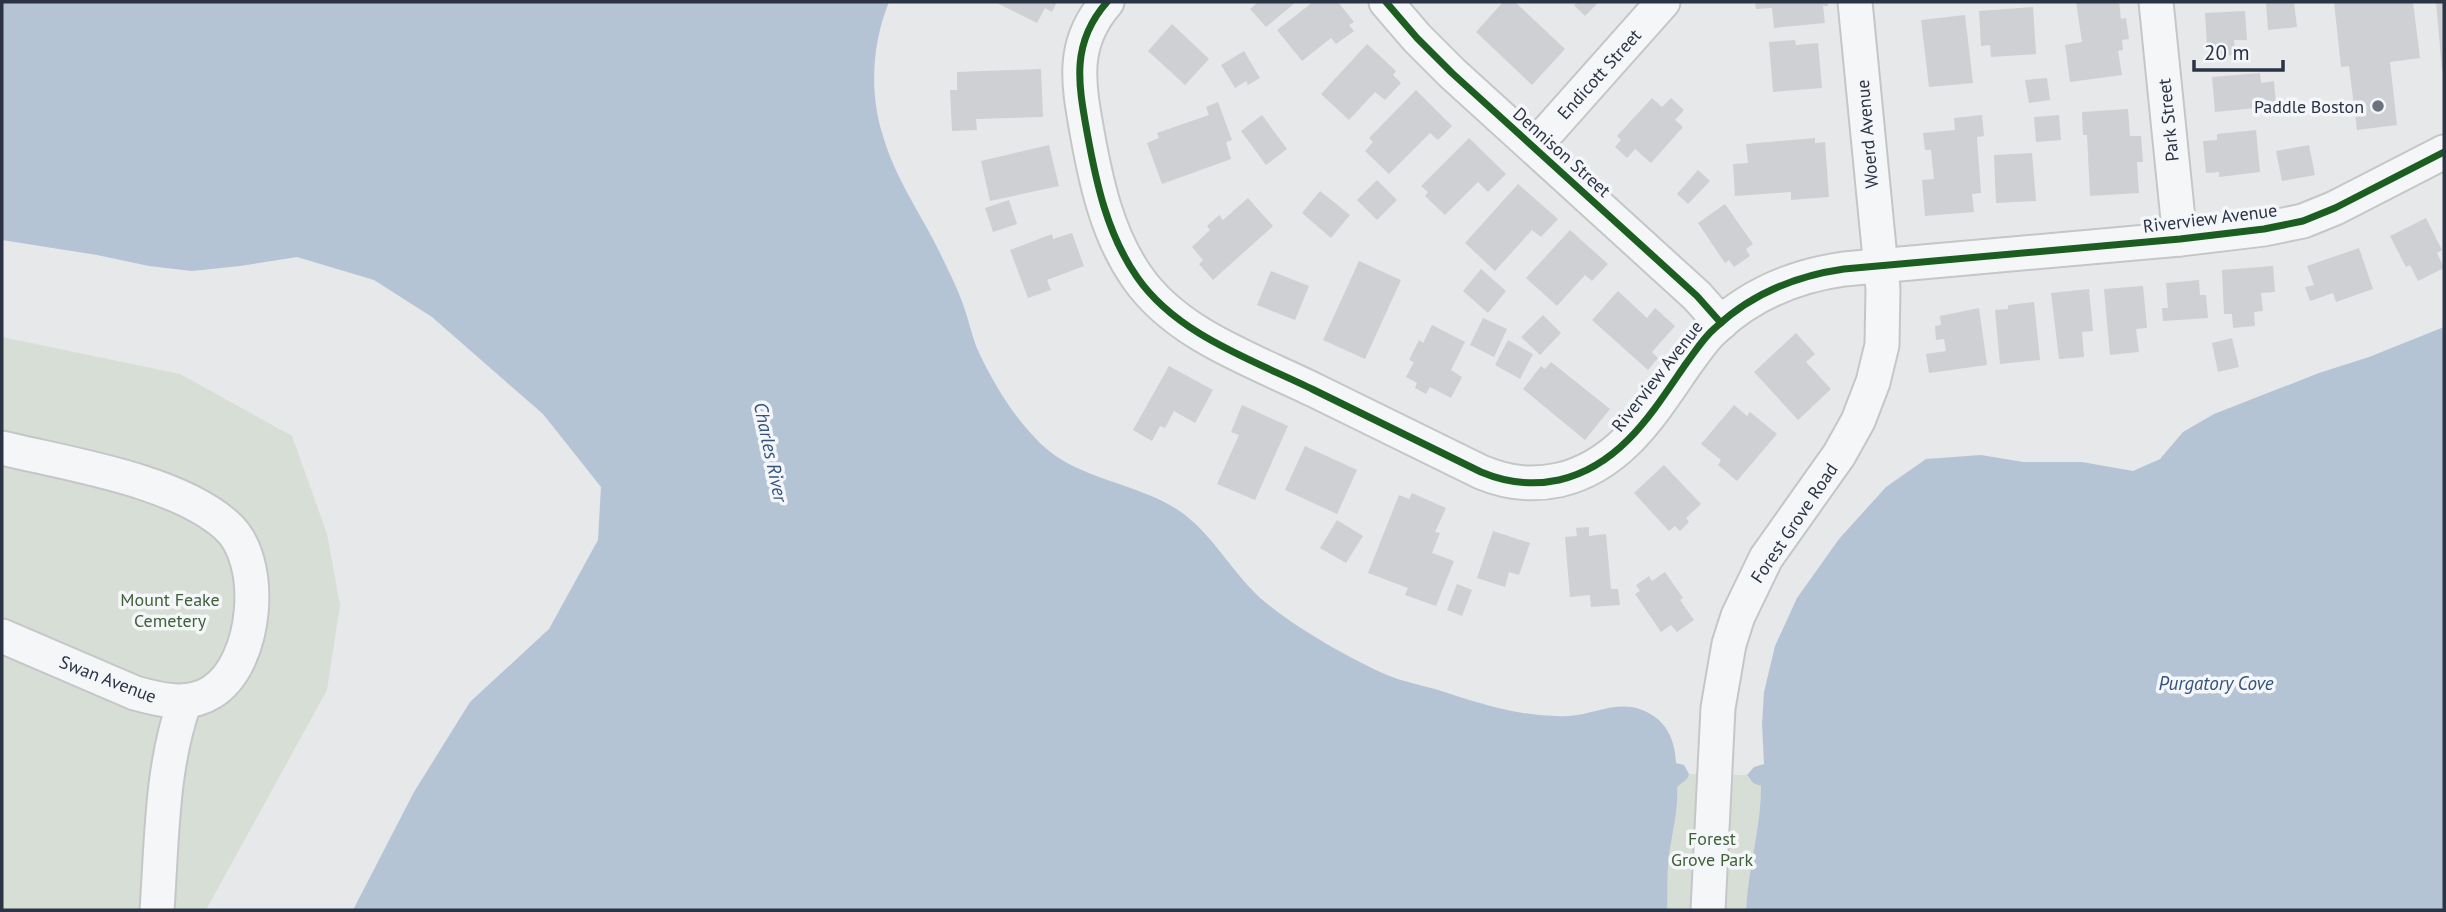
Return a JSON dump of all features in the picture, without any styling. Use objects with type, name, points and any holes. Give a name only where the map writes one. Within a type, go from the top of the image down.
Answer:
[{"type":"street","name":"Riverview Avenue","points":[[1107,2],[1086,35],[1078,77],[1094,172],[1106,214],[1121,251],[1152,295],[1179,319],[1230,350],[1481,472],[1506,481],[1531,484],[1575,475],[1616,452],[1638,430],[1699,346],[1720,323],[1756,297],[1785,283],[1827,271],[2264,229],[2311,218],[2335,208],[2444,152]]},
{"type":"street","name":"Dennison Street","points":[[1386,2],[1433,55],[1697,296],[1720,323]]},
{"type":"street","name":"Endicott Street","points":[[1534,147],[1663,2]]},
{"type":"street","name":"Woerd Avenue","points":[[1855,2],[1880,266]]},
{"type":"street","name":"Park Street","points":[[2156,2],[2180,239]]},
{"type":"street","name":"Forest Grove Road","points":[[1707,910],[1718,708],[1729,645],[1738,616],[1766,558],[1839,455],[1862,411],[1873,382],[1882,345],[1884,308],[1880,266]]},
{"type":"street","name":"Swan Avenue","points":[[2,448],[141,482],[195,504],[213,515],[238,537],[251,569],[253,588],[245,641],[238,660],[221,685],[211,693],[185,701],[152,698],[135,693],[2,636]]},
{"type":"street","points":[[157,910],[168,764],[177,722],[185,701]]},
{"type":"green space","name":"Mount Feake Cemetery","points":[[2,337],[180,374],[292,436],[327,534],[340,605],[327,690],[206,910],[2,910]]},
{"type":"green space","name":"Forest Grove Park","points":[[1689,774],[1747,775],[1761,786],[1746,910],[1667,910],[1668,865],[1677,807],[1677,787]]},
{"type":"water","name":"Charles River","points":[[2,2],[889,2],[879,34],[874,68],[876,103],[883,136],[901,181],[933,238],[955,285],[982,359],[1004,398],[1031,434],[1057,457],[1074,466],[1150,495],[1185,515],[1265,602],[1324,642],[1387,675],[1484,704],[1535,715],[1569,716],[1614,707],[1633,707],[1657,719],[1668,731],[1674,746],[1676,763],[1684,765],[1689,774],[1677,787],[1677,807],[1668,865],[1667,910],[353,910],[414,792],[470,702],[549,629],[598,540],[601,487],[543,414],[432,317],[374,280],[297,257],[192,271],[2,240]]},
{"type":"water","name":"Purgatory Cove","points":[[2444,327],[2444,910],[1746,910],[1761,786],[1753,783],[1747,775],[1754,767],[1764,764],[1764,692],[1775,646],[1797,598],[1839,539],[1886,487],[1926,459],[1981,455],[2023,462],[2082,462],[2133,471],[2160,459],[2183,432],[2214,414]]},
{"type":"building","points":[[995,2],[1057,2],[1052,12],[1045,8],[1037,23]]},
{"type":"building","points":[[1258,2],[1296,2],[1266,27],[1250,9]]},
{"type":"building","points":[[1313,2],[1338,2],[1354,22],[1349,25],[1354,31],[1336,44],[1331,38],[1302,61],[1277,30]]},
{"type":"building","points":[[1503,2],[1515,2],[1565,49],[1532,85],[1476,32]]},
{"type":"building","points":[[1577,2],[1599,2],[1585,16],[1574,5]]},
{"type":"building","points":[[1755,2],[1828,2],[1828,6],[1823,6],[1825,23],[1774,28],[1772,8],[1756,9]]},
{"type":"building","points":[[2076,2],[2119,2],[2121,19],[2126,18],[2129,39],[2122,40],[2123,50],[2118,51],[2122,75],[2070,82],[2065,45],[2082,42]]},
{"type":"building","points":[[2294,2],[2297,27],[2268,30],[2266,3]]},
{"type":"building","points":[[2334,2],[2413,2],[2420,58],[2390,62],[2397,125],[2357,130],[2349,66],[2341,67]]},
{"type":"building","points":[[2436,2],[2444,2],[2444,70],[2442,70]]},
{"type":"building","points":[[2033,7],[2036,54],[1991,57],[1990,45],[1981,46],[1979,11]]},
{"type":"building","points":[[2245,11],[2247,40],[2234,40],[2235,55],[2216,56],[2215,44],[2207,45],[2205,13]]},
{"type":"building","points":[[1965,15],[1973,83],[1929,87],[1921,20]]},
{"type":"building","points":[[1172,24],[1209,59],[1185,85],[1148,51]]},
{"type":"building","points":[[1795,40],[1796,45],[1818,43],[1822,88],[1773,92],[1769,42]]},
{"type":"building","points":[[1367,44],[1396,71],[1393,75],[1401,83],[1385,100],[1375,92],[1349,120],[1321,94]]},
{"type":"building","points":[[1244,51],[1260,78],[1248,85],[1246,81],[1235,88],[1221,65]]},
{"type":"building","points":[[1041,69],[1043,117],[976,119],[977,130],[952,131],[950,90],[957,90],[957,72]]},
{"type":"building","points":[[2260,73],[2261,83],[2274,81],[2276,106],[2215,112],[2212,77]]},
{"type":"building","points":[[2047,78],[2050,100],[2029,103],[2025,80]]},
{"type":"building","points":[[1416,90],[1452,126],[1438,140],[1430,133],[1389,174],[1365,151],[1373,142],[1369,138]]},
{"type":"building","points":[[1652,98],[1662,107],[1671,98],[1684,110],[1675,120],[1683,127],[1651,163],[1635,149],[1627,158],[1615,147],[1621,140],[1617,136]]},
{"type":"building","points":[[1218,102],[1232,140],[1226,142],[1231,159],[1162,184],[1147,143],[1159,138],[1157,133],[1209,115],[1206,107]]},
{"type":"building","points":[[2128,109],[2130,136],[2141,136],[2143,162],[2137,162],[2139,193],[2090,196],[2087,135],[2083,135],[2082,112]]},
{"type":"building","points":[[1262,115],[1287,149],[1266,165],[1241,131]]},
{"type":"building","points":[[1982,115],[1984,136],[1977,137],[1981,193],[1972,194],[1974,212],[1925,216],[1922,180],[1934,179],[1931,150],[1925,150],[1923,133],[1955,130],[1954,118]]},
{"type":"building","points":[[2059,115],[2061,140],[2036,142],[2034,117]]},
{"type":"building","points":[[2256,130],[2260,172],[2219,177],[2219,172],[2206,173],[2203,141],[2217,140],[2217,134]]},
{"type":"building","points":[[1469,138],[1506,174],[1488,192],[1478,182],[1445,215],[1425,196],[1428,192],[1421,186]]},
{"type":"building","points":[[1815,138],[1815,143],[1825,142],[1829,197],[1791,200],[1791,192],[1735,196],[1733,164],[1748,163],[1746,144]]},
{"type":"building","points":[[1049,145],[1059,186],[990,201],[981,161]]},
{"type":"building","points":[[2309,145],[2315,175],[2282,181],[2276,151]]},
{"type":"building","points":[[2032,153],[2036,201],[1996,203],[1994,155]]},
{"type":"building","points":[[1698,170],[1710,181],[1688,204],[1677,194]]},
{"type":"building","points":[[1377,180],[1397,200],[1377,220],[1357,200]]},
{"type":"building","points":[[1518,184],[1558,219],[1541,237],[1532,230],[1495,271],[1465,243]]},
{"type":"building","points":[[1320,191],[1350,215],[1331,238],[1302,213]]},
{"type":"building","points":[[1248,198],[1273,226],[1213,280],[1199,264],[1203,260],[1192,247],[1210,230],[1207,226],[1219,215],[1223,220]]},
{"type":"building","points":[[1009,200],[1017,224],[993,232],[985,208]]},
{"type":"building","points":[[1725,204],[1753,244],[1746,249],[1750,256],[1734,267],[1729,260],[1725,263],[1698,223]]},
{"type":"building","points":[[2426,218],[2442,250],[2437,253],[2444,268],[2418,281],[2410,265],[2406,267],[2390,236]]},
{"type":"building","points":[[1570,230],[1608,264],[1592,281],[1585,275],[1557,306],[1526,278]]},
{"type":"building","points":[[1072,233],[1084,266],[1047,280],[1051,290],[1028,298],[1010,250],[1052,234],[1053,239]]},
{"type":"building","points":[[2359,248],[2373,289],[2336,302],[2333,293],[2310,301],[2305,287],[2314,285],[2307,266]]},
{"type":"building","points":[[1359,261],[1401,280],[1365,359],[1323,340]]},
{"type":"building","points":[[2273,266],[2275,292],[2261,293],[2263,311],[2254,312],[2255,326],[2233,328],[2232,314],[2224,314],[2222,270]]},
{"type":"building","points":[[1481,269],[1506,291],[1488,313],[1463,291]]},
{"type":"building","points":[[1271,271],[1309,286],[1295,320],[1257,305]]},
{"type":"building","points":[[2199,280],[2200,295],[2206,295],[2208,318],[2163,321],[2162,308],[2168,308],[2166,283]]},
{"type":"building","points":[[2143,286],[2147,328],[2136,329],[2139,352],[2110,355],[2104,289]]},
{"type":"building","points":[[2089,289],[2093,331],[2082,332],[2084,357],[2059,359],[2051,293]]},
{"type":"building","points":[[1618,291],[1647,318],[1655,308],[1675,326],[1652,352],[1658,358],[1648,370],[1592,320]]},
{"type":"building","points":[[2034,302],[2040,360],[2000,364],[1995,310],[2008,309],[2008,305]]},
{"type":"building","points":[[1979,308],[1987,365],[1929,373],[1926,354],[1946,351],[1944,339],[1936,340],[1935,326],[1941,325],[1940,316]]},
{"type":"building","points":[[1543,315],[1561,333],[1540,355],[1521,337]]},
{"type":"building","points":[[1483,318],[1507,329],[1494,357],[1470,345]]},
{"type":"building","points":[[1432,325],[1465,342],[1451,370],[1462,377],[1451,398],[1430,387],[1426,394],[1415,388],[1417,383],[1406,377],[1414,362],[1409,360],[1419,340],[1423,343]]},
{"type":"building","points":[[1796,333],[1815,354],[1806,362],[1831,389],[1798,420],[1754,372]]},
{"type":"building","points":[[2232,338],[2239,367],[2218,372],[2212,343]]},
{"type":"building","points":[[1508,340],[1533,354],[1520,379],[1495,365]]},
{"type":"building","points":[[1551,362],[1610,409],[1585,440],[1523,389],[1541,366],[1545,369]]},
{"type":"building","points":[[1169,366],[1213,390],[1195,423],[1174,411],[1165,428],[1160,426],[1152,441],[1133,430]]},
{"type":"building","points":[[1242,405],[1288,426],[1255,500],[1217,484],[1239,435],[1231,432]]},
{"type":"building","points":[[1734,405],[1747,416],[1750,412],[1777,434],[1737,481],[1718,465],[1721,460],[1701,444]]},
{"type":"building","points":[[1305,446],[1357,470],[1337,514],[1285,490]]},
{"type":"building","points":[[1664,465],[1701,504],[1686,518],[1689,522],[1680,531],[1675,526],[1669,531],[1634,493]]},
{"type":"building","points":[[1412,493],[1446,508],[1435,532],[1440,533],[1432,553],[1454,561],[1436,606],[1405,595],[1408,588],[1368,573],[1399,495],[1409,499]]},
{"type":"building","points":[[1337,520],[1363,536],[1346,563],[1320,548]]},
{"type":"building","points":[[1589,527],[1589,536],[1606,534],[1611,589],[1618,589],[1620,605],[1591,607],[1590,595],[1570,597],[1565,537],[1577,536],[1576,528]]},
{"type":"building","points":[[1493,531],[1530,543],[1519,575],[1509,572],[1505,587],[1477,578]]},
{"type":"building","points":[[1665,572],[1694,620],[1677,632],[1671,625],[1661,632],[1635,594],[1640,591],[1636,585],[1649,576],[1652,581]]},
{"type":"building","points":[[1457,584],[1472,590],[1462,616],[1447,610]]},
{"type":"cycle path","points":[[1107,2],[1095,17],[1082,48],[1081,96],[1099,189],[1110,225],[1137,277],[1154,297],[1173,315],[1218,344],[1481,472],[1519,482],[1559,480],[1600,463],[1617,450],[1647,419],[1711,332],[1743,305],[1791,282],[1844,269],[2264,229],[2303,221],[2335,208],[2444,152]]},
{"type":"cycle path","points":[[1386,2],[1452,73],[1697,296],[1721,323]]},
{"type":"place","name":"Paddle Boston","points":[[2378,106]]}]
